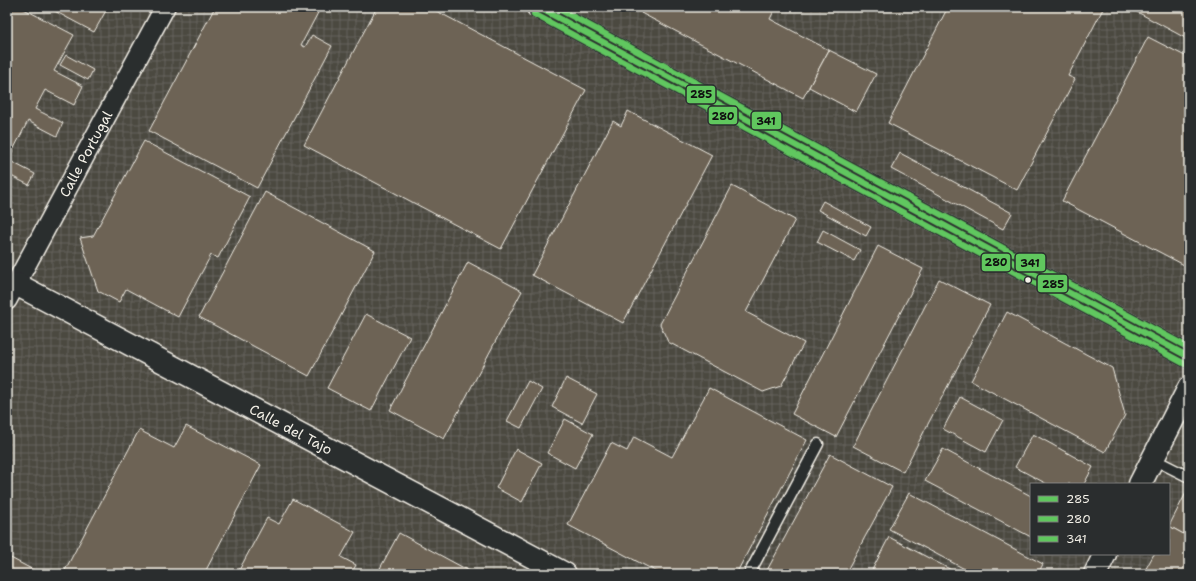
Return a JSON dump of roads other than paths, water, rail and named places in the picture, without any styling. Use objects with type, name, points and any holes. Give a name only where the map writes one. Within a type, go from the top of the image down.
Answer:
[{"type":"street","name":"Calle Portugal","points":[[11,292],[165,7]]},
{"type":"street","points":[[538,7],[1189,357]]},
{"type":"street","name":"Calle del Tajo","points":[[11,292],[566,574]]},
{"type":"street","points":[[1140,483],[1189,388]]},
{"type":"lane","points":[[749,574],[818,444]]},
{"type":"lane","points":[[1153,458],[1189,477]]}]
